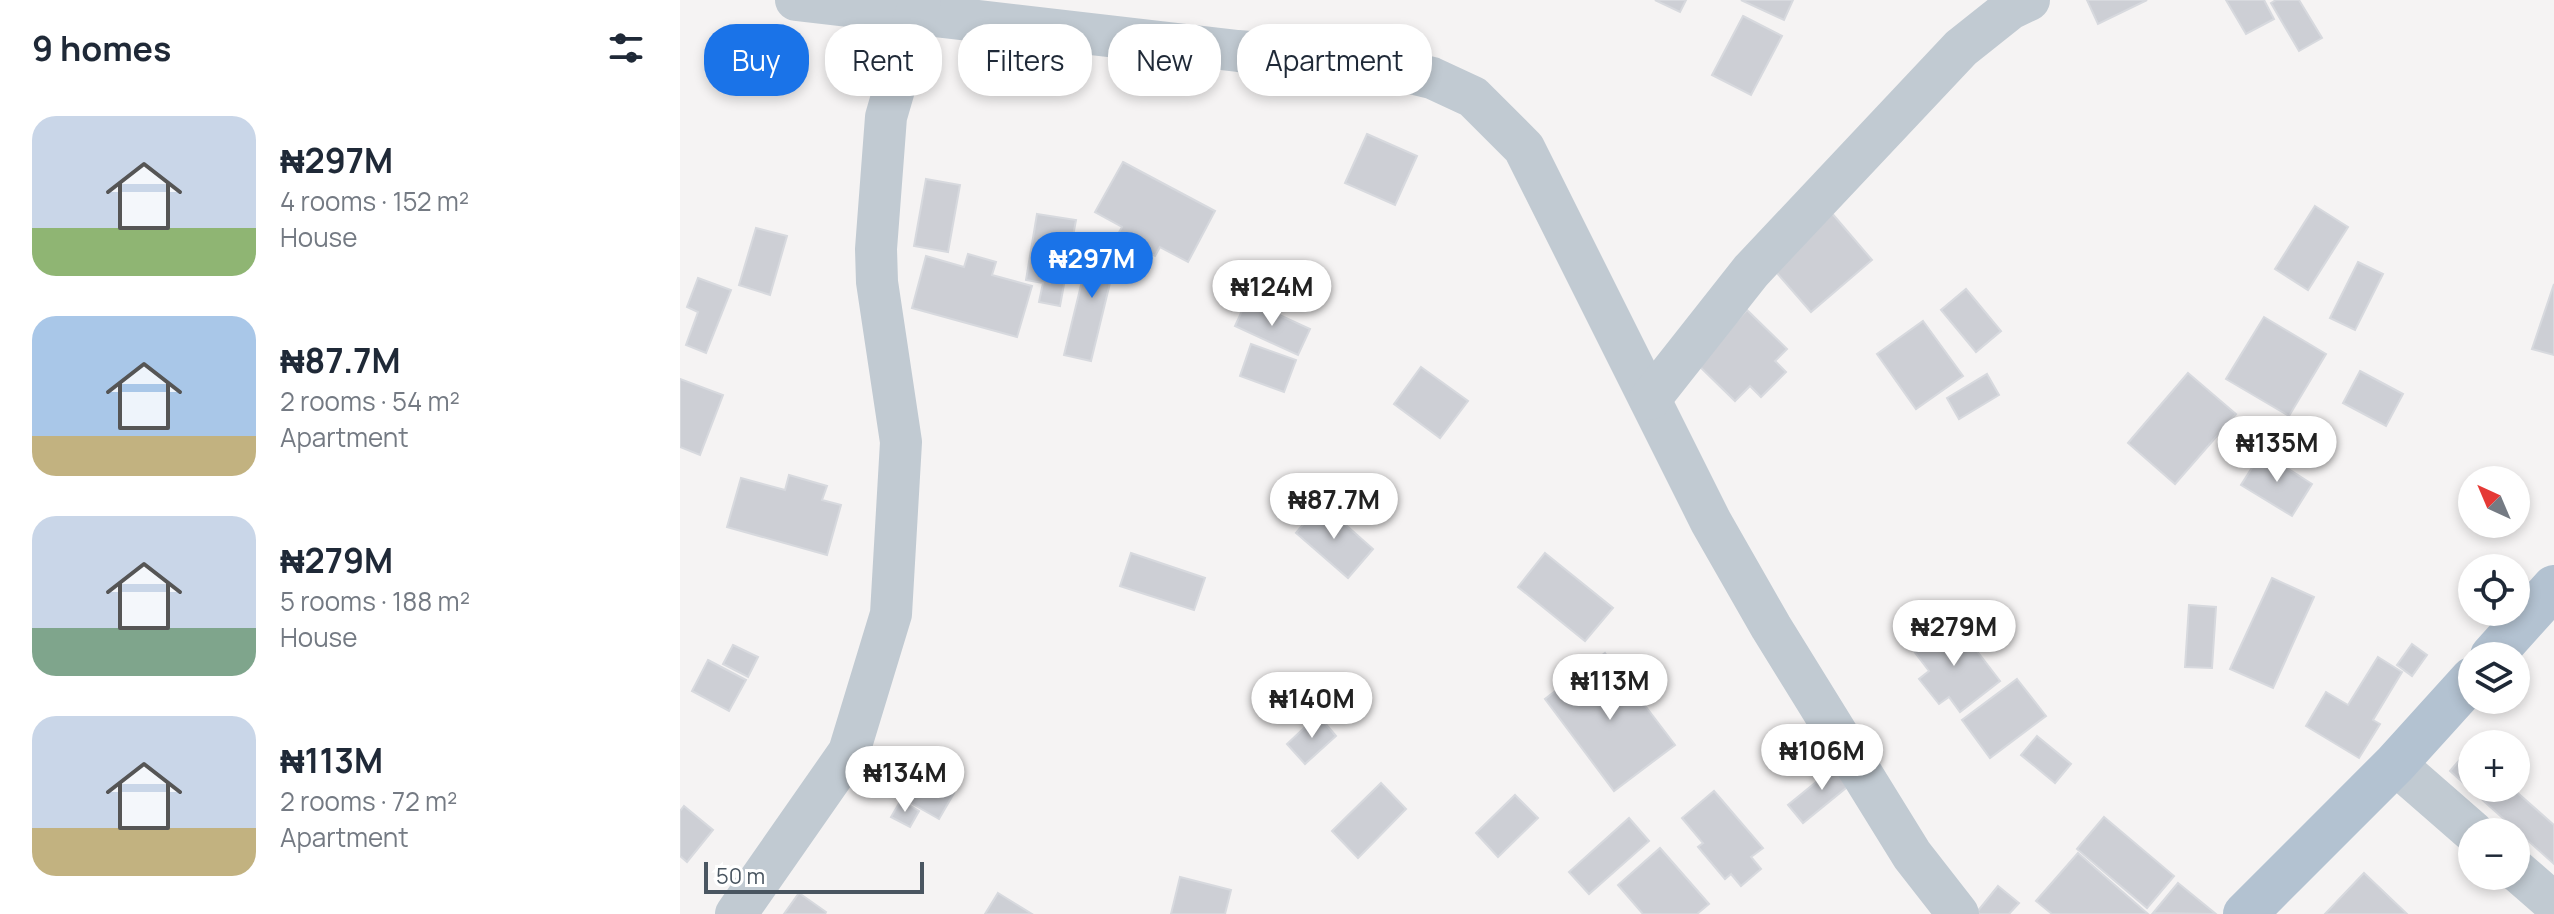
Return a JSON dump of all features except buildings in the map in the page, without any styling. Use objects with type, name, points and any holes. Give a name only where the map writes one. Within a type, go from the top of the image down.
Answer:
[{"type":"main road","points":[[2505,642],[2554,587]]},
{"type":"main road","points":[[2245,914],[2395,764],[2458,694]]},
{"type":"street","points":[[796,0],[919,7],[1238,51],[1362,61],[1432,78],[1473,97],[1524,148],[1711,522],[1771,627],[1912,855],[1958,914]]},
{"type":"street","points":[[1650,399],[1751,271],[1951,59],[2010,9],[2029,0]]},
{"type":"street","points":[[736,914],[849,752],[891,614],[901,442],[877,282],[876,249],[886,117],[919,7]]},
{"type":"street","points":[[2395,764],[2458,819]]},
{"type":"street","points":[[2530,882],[2554,903]]}]
